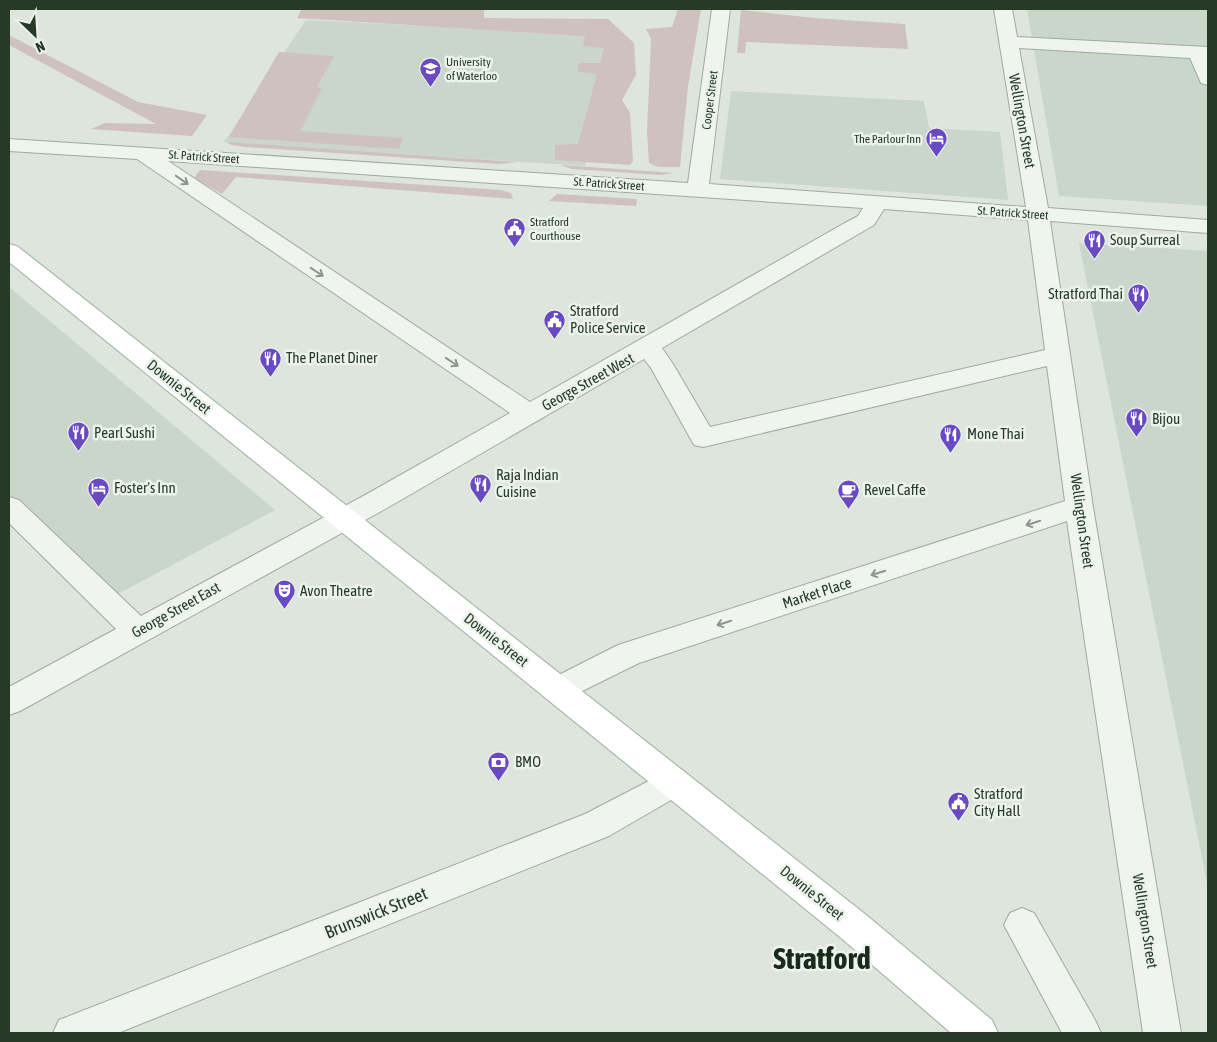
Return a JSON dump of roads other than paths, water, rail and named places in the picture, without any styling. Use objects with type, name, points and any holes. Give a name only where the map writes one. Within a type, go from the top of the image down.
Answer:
[{"type":"main road","name":"Downie Street","points":[[9,251],[853,926],[979,1033]]},
{"type":"street","name":"Cooper Street","points":[[698,190],[721,9]]},
{"type":"street","name":"Wellington Street","points":[[1003,9],[1059,355],[1079,507],[1162,1033]]},
{"type":"street","points":[[1008,42],[1203,53],[1208,79]]},
{"type":"street","name":"St. Patrick Street","points":[[9,145],[698,190],[1208,226]]},
{"type":"street","points":[[142,153],[530,414]]},
{"type":"street","name":"George Street West","points":[[343,518],[377,502],[648,348],[851,229],[866,220],[877,204]]},
{"type":"street","points":[[648,348],[661,364],[703,438],[1026,360],[1059,355]]},
{"type":"street","points":[[9,507],[138,632]]},
{"type":"street","name":"Market Place","points":[[558,690],[629,654],[1079,507]]},
{"type":"street","name":"George Street East","points":[[9,702],[343,518]]},
{"type":"street","name":"Brunswick Street","points":[[72,1033],[598,825],[674,782]]},
{"type":"street","points":[[1022,925],[1082,1033]]},
{"type":"place","name":"University of Waterloo","points":[[430,88]]},
{"type":"place","name":"The Parlour Inn","points":[[937,158]]},
{"type":"place","name":"Stratford Courthouse","points":[[514,248]]},
{"type":"place","name":"Soup Surreal","points":[[1094,259]]},
{"type":"place","name":"Stratford Thai","points":[[1139,313]]},
{"type":"place","name":"Stratford Police Service","points":[[554,339]]},
{"type":"place","name":"The Planet Diner","points":[[270,377]]},
{"type":"place","name":"Bijou","points":[[1136,438]]},
{"type":"place","name":"Pearl Sushi","points":[[78,452]]},
{"type":"place","name":"Mone Thai","points":[[951,453]]},
{"type":"place","name":"Raja Indian Cuisine","points":[[480,503]]},
{"type":"place","name":"Foster's Inn","points":[[98,507]]},
{"type":"place","name":"Revel Caffe","points":[[848,509]]},
{"type":"place","name":"Avon Theatre","points":[[284,610]]},
{"type":"place","name":"BMO","points":[[499,781]]},
{"type":"place","name":"Stratford City Hall","points":[[958,822]]},
{"type":"district","name":"Stratford","points":[[822,959]]}]
